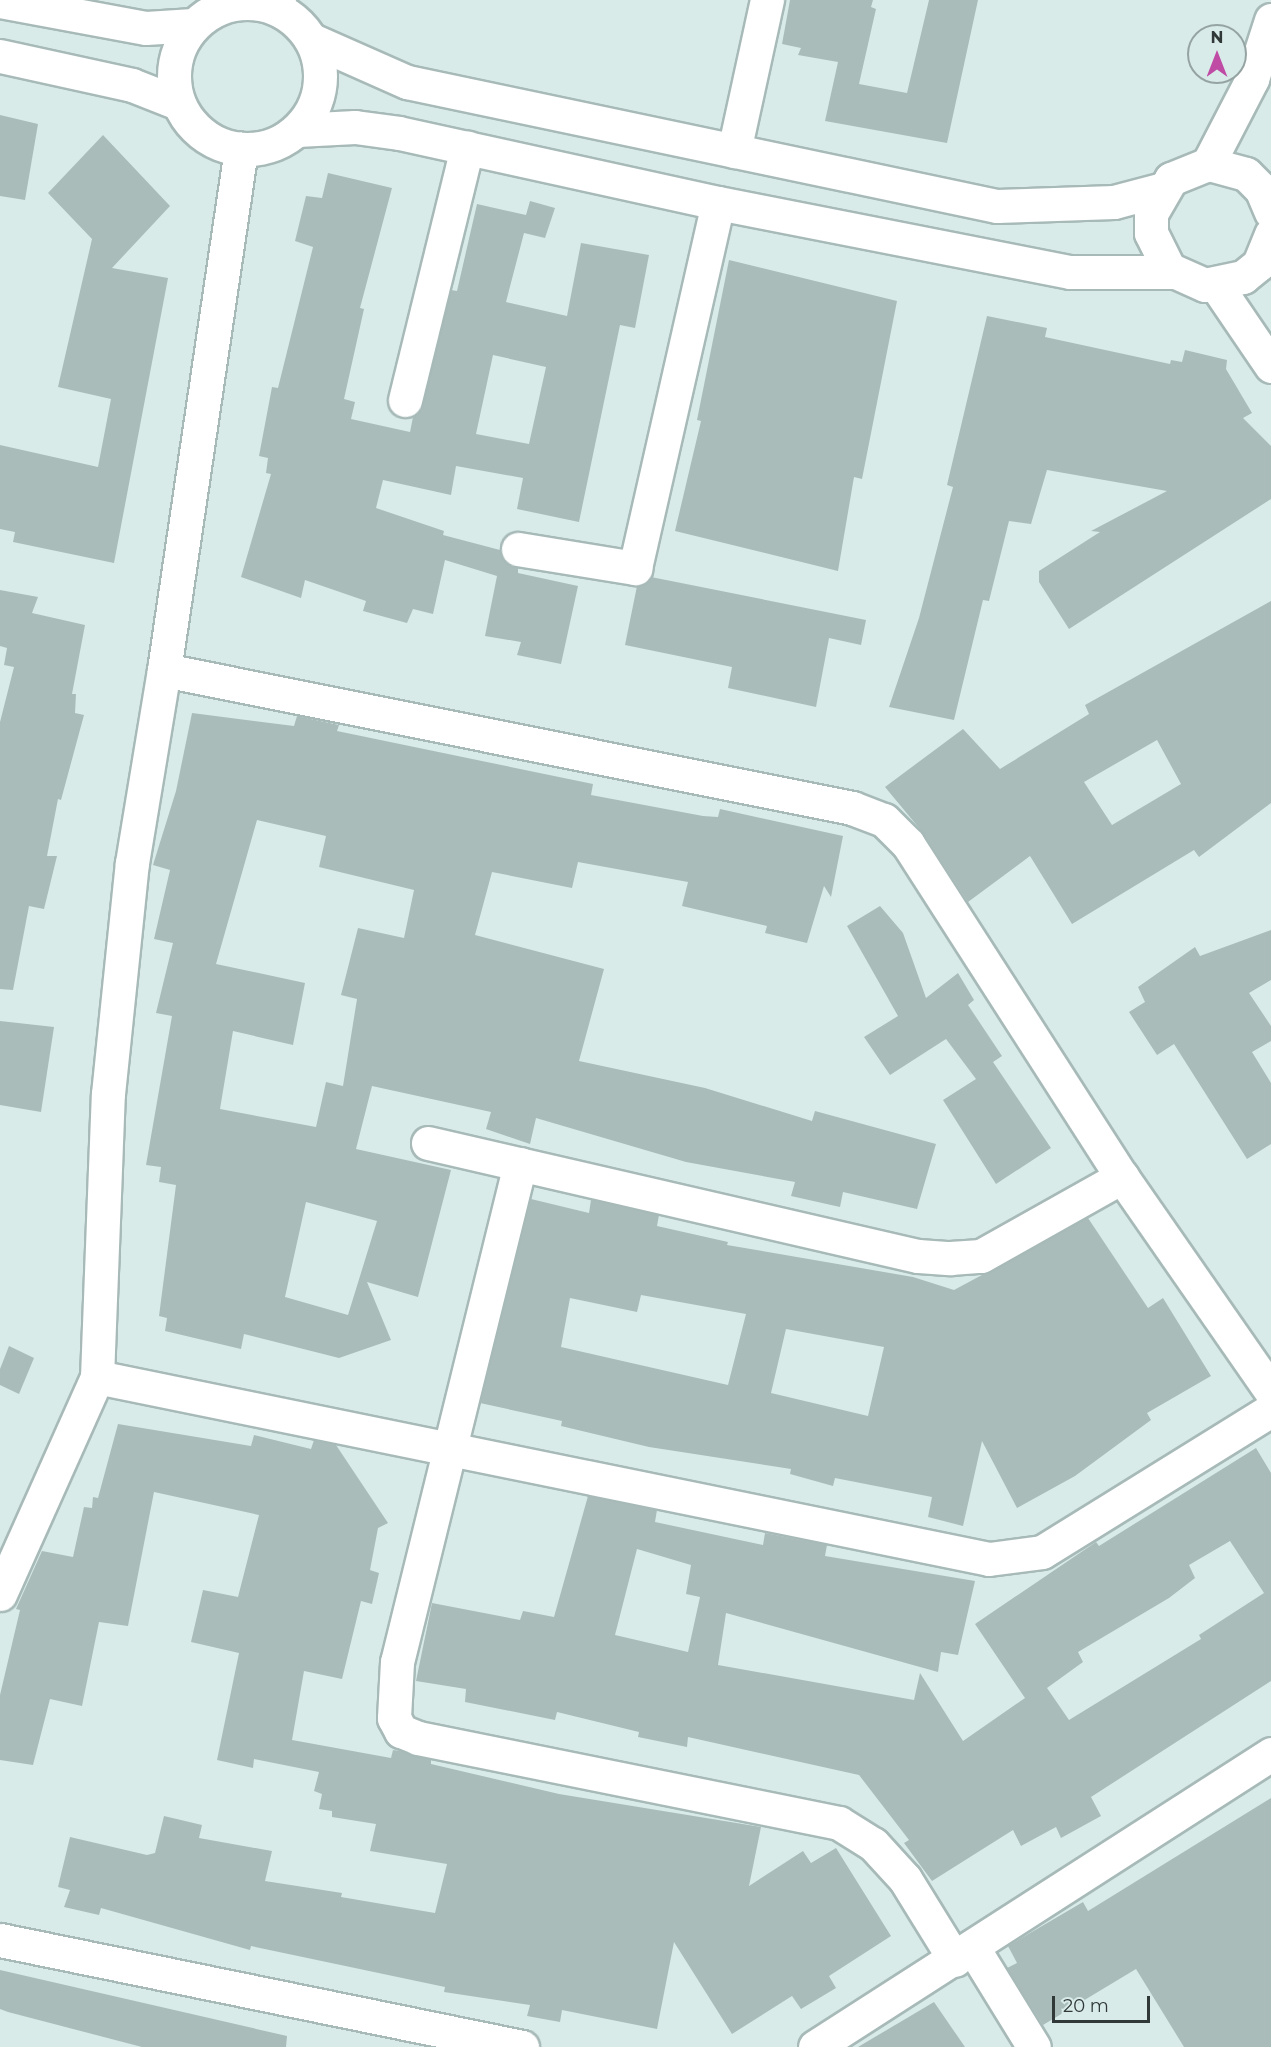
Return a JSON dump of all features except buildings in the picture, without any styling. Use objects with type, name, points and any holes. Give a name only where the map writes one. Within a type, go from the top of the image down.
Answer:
[{"type":"street","points":[[734,151],[767,0]]},
{"type":"street","points":[[0,2],[146,28],[193,26],[232,3],[278,4],[312,40],[408,82],[997,206],[1114,201],[1163,189]]},
{"type":"street","points":[[1208,164],[1252,79],[1271,20]]},
{"type":"street","points":[[178,103],[174,62],[193,26]]},
{"type":"street","points":[[0,56],[132,85],[178,103],[203,135],[241,149],[271,145],[297,130],[313,111],[320,88],[320,63],[312,40]]},
{"type":"street","points":[[297,130],[355,127],[467,148],[718,203],[1070,272],[1174,272]]},
{"type":"street","points":[[405,400],[467,148]]},
{"type":"street","points":[[0,1594],[97,1377],[108,1094],[132,863],[164,670],[241,149]]},
{"type":"street","points":[[1270,246],[1244,277],[1216,285],[1185,280],[1174,272],[1157,252],[1151,233],[1151,213],[1163,189],[1188,168],[1208,164],[1246,174],[1261,189],[1271,212]]},
{"type":"street","points":[[518,549],[635,568],[718,203]]},
{"type":"street","points":[[1216,285],[1271,366]]},
{"type":"street","points":[[164,670],[852,808],[884,820],[908,844],[1122,1177],[1271,1391]]},
{"type":"street","points":[[428,1143],[918,1256],[950,1258],[981,1256],[1122,1177]]},
{"type":"street","points":[[520,1164],[397,1662],[394,1718],[402,1731],[839,1823],[873,1844],[905,1879],[1034,2047]]},
{"type":"street","points":[[97,1377],[989,1559],[1011,1558],[1042,1552],[1271,1410]]},
{"type":"street","points":[[815,2047],[964,1954],[1271,1754]]},
{"type":"street","points":[[0,1940],[522,2047]]}]
